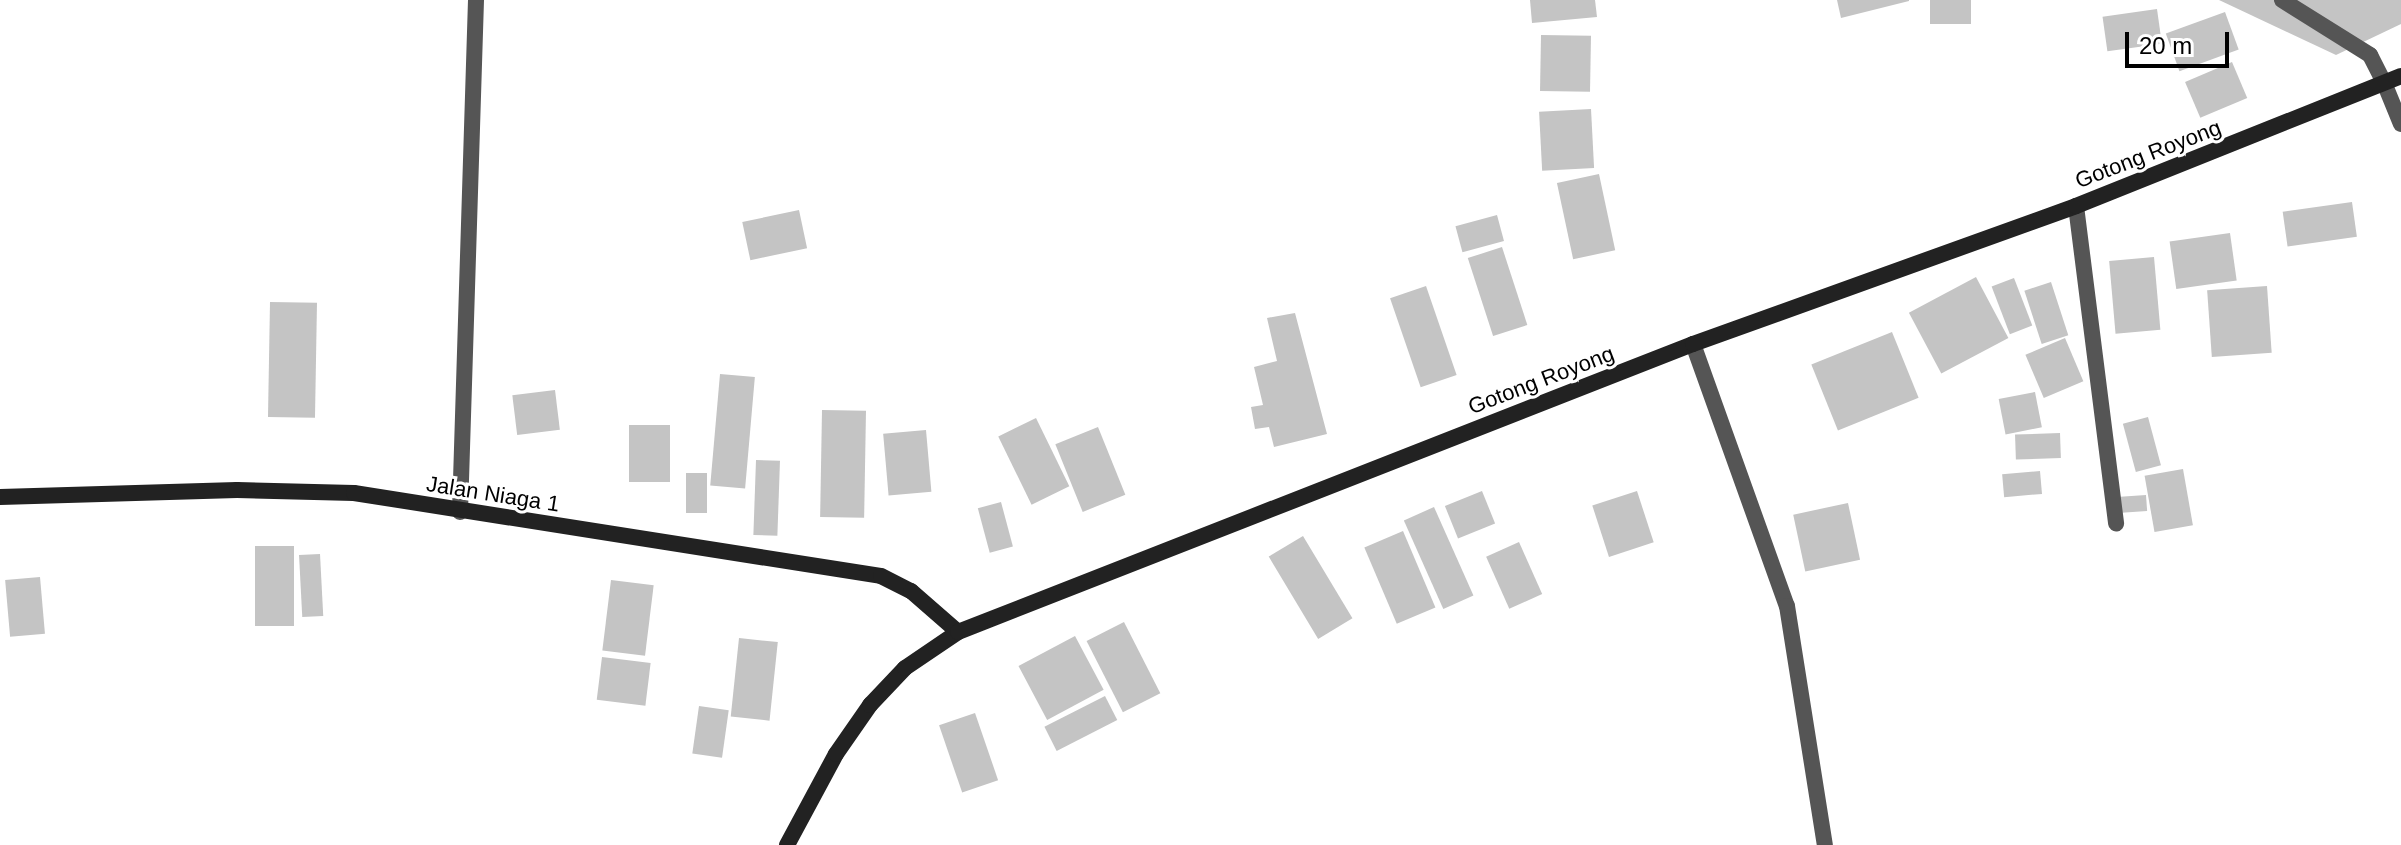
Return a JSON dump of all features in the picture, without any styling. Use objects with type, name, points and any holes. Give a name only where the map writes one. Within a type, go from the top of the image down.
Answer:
[{"type":"street","points":[[460,512],[476,0]]},
{"type":"street","points":[[2282,0],[2370,55],[2401,124]]},
{"type":"street","name":"Gotong Royong","points":[[787,845],[836,754],[870,705],[905,668],[958,632],[1693,344],[2076,206],[2385,85],[2401,76]]},
{"type":"street","points":[[2076,206],[2116,523]]},
{"type":"street","points":[[1693,344],[1787,606],[1825,845]]},
{"type":"street","name":"Jalan Niaga 1","points":[[0,497],[295,489],[460,512],[881,576],[911,591],[958,632]]},
{"type":"building","points":[[1530,0],[1595,0],[1597,17],[1532,23]]},
{"type":"building","points":[[1837,0],[1909,0],[1909,1],[1841,18]]},
{"type":"building","points":[[1930,0],[1971,0],[1971,24],[1930,24]]},
{"type":"building","points":[[2219,0],[2401,0],[2401,24],[2336,55]]},
{"type":"building","points":[[2157,9],[2162,44],[2107,51],[2103,17]]},
{"type":"building","points":[[2225,12],[2239,50],[2179,71],[2166,34]]},
{"type":"building","points":[[1541,35],[1591,36],[1590,92],[1540,91]]},
{"type":"building","points":[[2232,62],[2247,98],[2200,118],[2185,82]]},
{"type":"building","points":[[1591,109],[1594,168],[1542,171],[1539,112]]},
{"type":"building","points":[[1599,174],[1615,250],[1573,259],[1557,183]]},
{"type":"building","points":[[2352,202],[2357,237],[2288,246],[2283,212]]},
{"type":"building","points":[[799,210],[807,248],[750,260],[742,222]]},
{"type":"building","points":[[1497,215],[1504,241],[1462,252],[1455,226]]},
{"type":"building","points":[[2230,233],[2237,281],[2176,289],[2170,241]]},
{"type":"building","points":[[1502,247],[1527,325],[1493,336],[1468,258]]},
{"type":"building","points":[[2154,257],[2160,330],[2116,334],[2109,261]]},
{"type":"building","points":[[1976,277],[2008,338],[1941,374],[1909,313]]},
{"type":"building","points":[[2014,278],[2032,326],[2010,334],[1992,287]]},
{"type":"building","points":[[2051,282],[2068,335],[2042,344],[2024,291]]},
{"type":"building","points":[[1426,286],[1457,375],[1421,387],[1390,298]]},
{"type":"building","points":[[2267,286],[2272,353],[2212,357],[2207,290]]},
{"type":"building","points":[[270,302],[317,303],[315,418],[268,417]]},
{"type":"building","points":[[1295,313],[1327,434],[1274,447],[1269,427],[1255,429],[1251,407],[1263,405],[1254,367],[1277,361],[1267,318]]},
{"type":"building","points":[[1892,332],[1919,398],[1838,430],[1811,365]]},
{"type":"building","points":[[2065,338],[2083,381],[2044,398],[2025,355]]},
{"type":"building","points":[[720,374],[755,377],[745,489],[710,486]]},
{"type":"building","points":[[555,390],[560,430],[517,435],[512,395]]},
{"type":"building","points":[[2035,392],[2042,427],[2006,434],[1999,399]]},
{"type":"building","points":[[822,410],[866,411],[864,518],[820,517]]},
{"type":"building","points":[[2148,417],[2161,465],[2136,472],[2123,424]]},
{"type":"building","points":[[1036,418],[1069,486],[1032,505],[998,436]]},
{"type":"building","points":[[629,425],[670,425],[670,482],[629,482]]},
{"type":"building","points":[[1098,427],[1125,495],[1083,512],[1055,444]]},
{"type":"building","points":[[926,430],[931,492],[889,496],[883,434]]},
{"type":"building","points":[[2060,433],[2061,458],[2016,460],[2015,435]]},
{"type":"building","points":[[756,460],[780,461],[777,536],[753,535]]},
{"type":"building","points":[[2183,469],[2193,525],[2154,532],[2145,476]]},
{"type":"building","points":[[2040,471],[2042,494],[2004,497],[2002,474]]},
{"type":"building","points":[[686,473],[707,473],[707,513],[686,513]]},
{"type":"building","points":[[1482,491],[1495,523],[1458,538],[1445,506]]},
{"type":"building","points":[[1637,491],[1654,542],[1609,557],[1592,506]]},
{"type":"building","points":[[2146,495],[2147,511],[2114,513],[2113,497]]},
{"type":"building","points":[[1001,502],[1013,546],[990,553],[978,508]]},
{"type":"building","points":[[1848,503],[1860,560],[1805,571],[1793,515]]},
{"type":"building","points":[[1434,507],[1473,596],[1443,609],[1404,520]]},
{"type":"building","points":[[1403,531],[1435,607],[1397,624],[1364,547]]},
{"type":"building","points":[[1303,536],[1352,618],[1318,639],[1269,557]]},
{"type":"building","points":[[1519,542],[1542,594],[1509,609],[1486,557]]},
{"type":"building","points":[[255,546],[294,546],[294,626],[255,626]]},
{"type":"building","points":[[320,554],[323,616],[302,617],[299,555]]},
{"type":"building","points":[[40,577],[45,634],[10,637],[5,580]]},
{"type":"building","points":[[611,580],[654,585],[645,656],[602,650]]},
{"type":"building","points":[[1124,622],[1160,693],[1123,712],[1087,641]]},
{"type":"building","points":[[1075,636],[1104,690],[1047,720],[1018,666]]},
{"type":"building","points":[[739,638],[778,642],[770,721],[731,717]]},
{"type":"building","points":[[602,657],[651,663],[645,706],[597,700]]},
{"type":"building","points":[[1105,696],[1117,720],[1057,751],[1044,727]]},
{"type":"building","points":[[699,706],[729,710],[722,758],[692,754]]},
{"type":"building","points":[[975,713],[998,780],[962,793],[939,725]]}]
